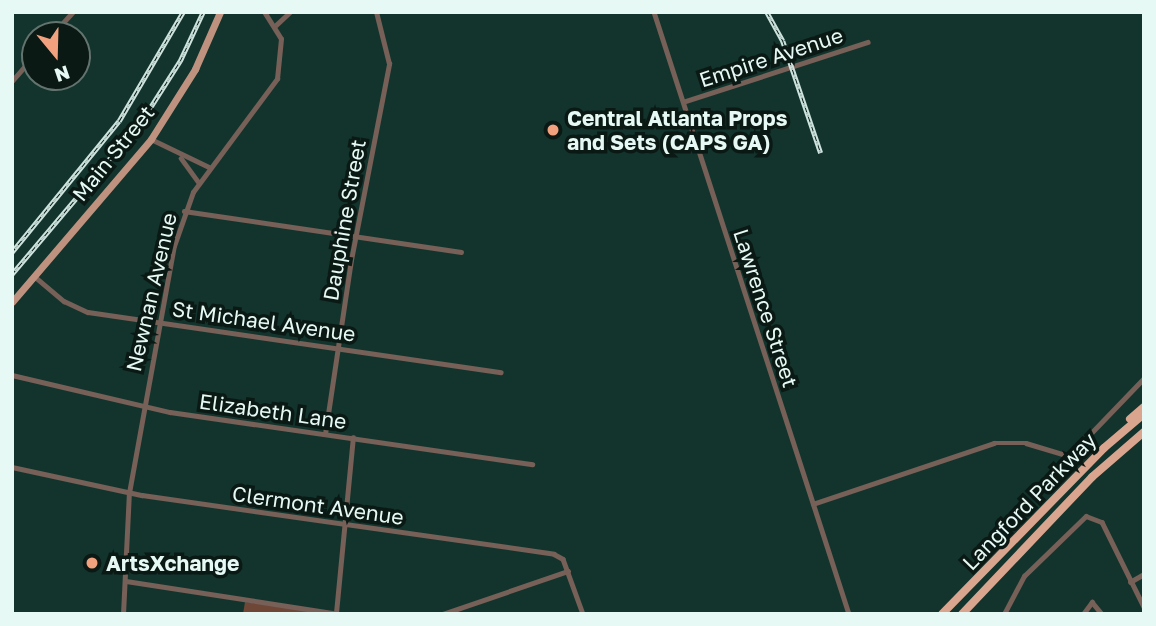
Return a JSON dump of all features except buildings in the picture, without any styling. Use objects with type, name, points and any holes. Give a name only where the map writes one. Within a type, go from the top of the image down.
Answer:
[{"type":"highway","points":[[1104,448],[1144,407]]},
{"type":"highway","name":"Langford Parkway","points":[[942,614],[1104,448],[1144,414]]},
{"type":"highway","name":"Langford Parkway","points":[[962,614],[1092,477],[1144,432]]},
{"type":"main road","name":"Main Street","points":[[12,302],[151,139],[195,69],[220,12]]},
{"type":"street","name":"Newnan Avenue","points":[[123,614],[130,493],[157,322],[184,211],[209,167],[277,79],[283,52],[275,26],[264,12]]},
{"type":"street","points":[[275,26],[290,12]]},
{"type":"street","name":"Dauphine Street","points":[[325,434],[355,237],[389,64],[376,12]]},
{"type":"street","name":"Lawrence Street","points":[[654,12],[849,614]]},
{"type":"street","name":"Empire Avenue","points":[[683,102],[868,41]]},
{"type":"street","points":[[151,139],[180,157],[209,167]]},
{"type":"street","points":[[180,157],[199,183]]},
{"type":"street","points":[[184,211],[461,252]]},
{"type":"street","name":"St Michael Avenue","points":[[33,276],[78,309],[501,372]]},
{"type":"street","name":"Elizabeth Lane","points":[[12,375],[142,407],[532,464]]},
{"type":"street","points":[[813,504],[994,443],[1026,443],[1069,456],[1144,378]]},
{"type":"street","points":[[126,581],[337,613],[342,524],[354,438]]},
{"type":"street","name":"Clermont Avenue","points":[[12,467],[130,493],[554,554],[568,571]]},
{"type":"street","points":[[1004,614],[1016,586],[1080,518],[1097,518],[1144,607]]},
{"type":"street","points":[[443,614],[568,571],[583,614]]},
{"type":"street","points":[[1130,582],[1144,574]]},
{"type":"street","points":[[1083,614],[1092,602],[1102,614]]},
{"type":"shaded area","points":[[245,602],[315,611],[326,614],[243,614]]},
{"type":"railway","points":[[12,252],[119,121],[183,12]]},
{"type":"railway","points":[[12,274],[143,119],[180,61],[203,12]]},
{"type":"railway","points":[[767,12],[783,41],[821,153]]},
{"type":"place","name":"Central Atlanta Props and Sets (CAPS GA)","points":[[553,130]]},
{"type":"place","name":"ArtsXchange","points":[[92,563]]}]
